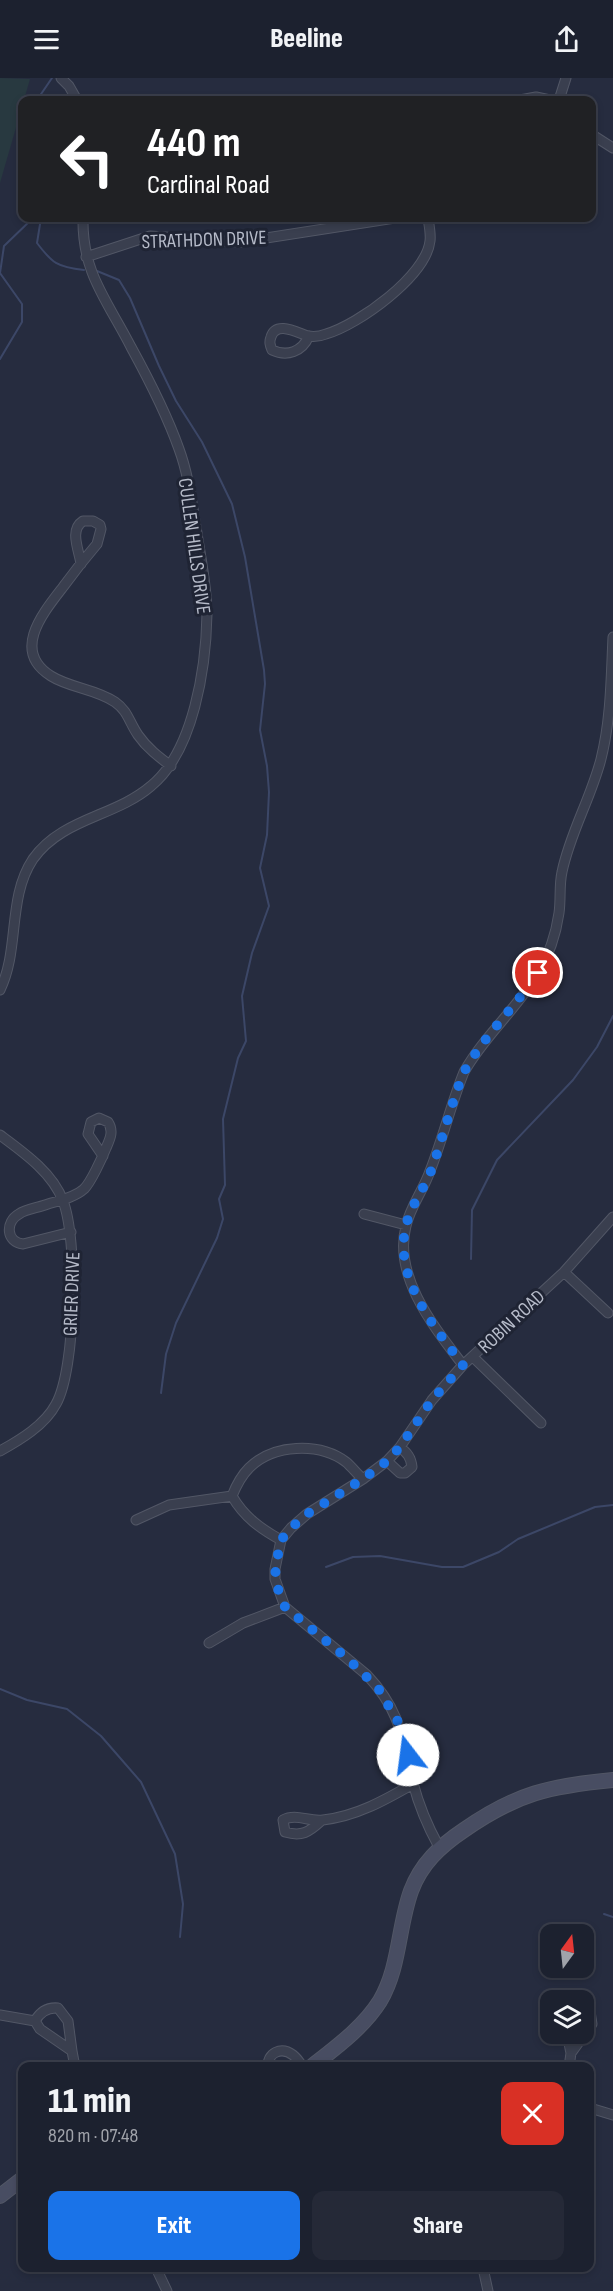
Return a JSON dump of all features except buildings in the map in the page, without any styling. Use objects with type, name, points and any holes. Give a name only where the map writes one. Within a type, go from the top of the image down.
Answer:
[{"type":"main road","points":[[317,2062],[340,2044],[380,2000],[396,1962],[411,1890],[439,1847],[492,1810],[527,1794],[561,1786],[613,1780]]},
{"type":"main road","points":[[0,2196],[18,2182]]},
{"type":"street","points":[[61,78],[75,96]]},
{"type":"street","points":[[560,96],[566,78]]},
{"type":"street","points":[[596,138],[613,148]]},
{"type":"street","name":"CULLEN HILLS DRIVE","points":[[0,990],[9,966],[16,906],[26,871],[34,859],[60,832],[142,793],[171,766],[190,722],[206,634],[205,590],[189,488],[179,449],[149,381],[99,292],[82,241],[83,222]]},
{"type":"street","name":"STRATHDON DRIVE","points":[[86,257],[150,236],[240,242],[369,222]]},
{"type":"street","points":[[309,336],[325,334],[346,327],[364,316],[408,279],[421,262],[430,241],[428,222]]},
{"type":"street","points":[[81,564],[37,624],[32,646],[35,662],[54,678],[107,697],[117,703],[125,710],[144,743],[171,766]]},
{"type":"street","points":[[463,1365],[439,1334],[408,1275],[404,1257],[406,1225],[429,1177],[464,1072],[472,1057],[518,1002],[538,973],[552,943],[568,849],[601,760],[608,722],[613,637]]},
{"type":"street","name":"GRIER DRIVE","points":[[0,1135],[47,1176],[63,1199],[74,1254],[70,1340],[60,1397],[42,1422],[0,1451]]},
{"type":"street","points":[[71,1232],[23,1244],[17,1243],[9,1232],[10,1222],[20,1213],[63,1199],[84,1189],[103,1156]]},
{"type":"street","points":[[364,1214],[406,1225]]},
{"type":"street","name":"ROBIN ROAD","points":[[281,1540],[307,1514],[387,1461],[400,1447],[432,1400],[463,1365],[564,1272],[613,1217]]},
{"type":"street","points":[[564,1272],[608,1313]]},
{"type":"street","points":[[473,1357],[541,1423]]},
{"type":"street","points":[[387,1461],[400,1473],[412,1467],[408,1454],[400,1447]]},
{"type":"street","points":[[232,1496],[240,1479],[258,1461],[276,1452],[295,1448],[331,1454],[346,1462],[363,1479]]},
{"type":"street","points":[[136,1520],[169,1505],[232,1496]]},
{"type":"street","points":[[232,1496],[244,1514],[261,1529],[281,1540],[275,1579],[285,1607],[355,1664],[378,1688],[401,1727],[413,1784],[426,1822],[439,1847]]},
{"type":"street","points":[[210,1643],[243,1623],[285,1607]]},
{"type":"street","points":[[321,1821],[348,1815],[379,1804],[413,1784]]},
{"type":"street","points":[[35,2021],[44,2010],[50,2007],[58,2008],[68,2021],[74,2062]]},
{"type":"street","points":[[0,2015],[35,2021],[40,2029],[72,2051]]},
{"type":"street","points":[[569,2044],[570,2062]]},
{"type":"street","points":[[571,2053],[578,2044]]},
{"type":"street","points":[[268,2062],[272,2053],[280,2050],[293,2056],[298,2062]]},
{"type":"street","points":[[594,2109],[613,2115]]},
{"type":"street","points":[[157,2272],[164,2290]]},
{"type":"street","points":[[484,2272],[488,2291]]},
{"type":"shaded area","points":[[0,78],[30,79],[25,96],[18,96],[18,121],[0,183]]},
{"type":"waterway","points":[[40,96],[52,78]]},
{"type":"waterway","points":[[0,359],[22,322],[22,304],[0,273],[4,246],[29,222]]},
{"type":"waterway","points":[[40,222],[37,243],[51,260],[67,267],[84,270]]},
{"type":"waterway","points":[[97,271],[119,280],[130,298],[176,401],[202,442],[232,504],[245,557],[265,684],[260,730],[269,792],[267,835],[260,868],[269,906],[252,953],[242,996],[246,1041],[238,1058],[223,1119],[225,1185],[219,1199],[223,1219],[217,1238],[176,1323],[166,1354],[161,1393]]},
{"type":"waterway","points":[[471,1259],[472,1210],[497,1160],[573,1080],[597,1047],[613,1016]]},
{"type":"waterway","points":[[326,1567],[353,1557],[380,1556],[442,1567],[463,1567],[499,1552],[518,1539],[595,1507],[613,1505]]},
{"type":"waterway","points":[[0,1689],[27,1700],[67,1709],[101,1736],[141,1782],[175,1854],[183,1904],[180,1937]]},
{"type":"waterway","points":[[604,1914],[613,1917]]},
{"type":"route","points":[[408,1755],[401,1727],[378,1688],[367,1675],[285,1607],[275,1579],[277,1554],[281,1540],[307,1514],[387,1461],[400,1447],[432,1400],[463,1365],[439,1334],[408,1275],[404,1257],[406,1225],[429,1177],[464,1072],[472,1057],[518,1002],[538,973]]}]
